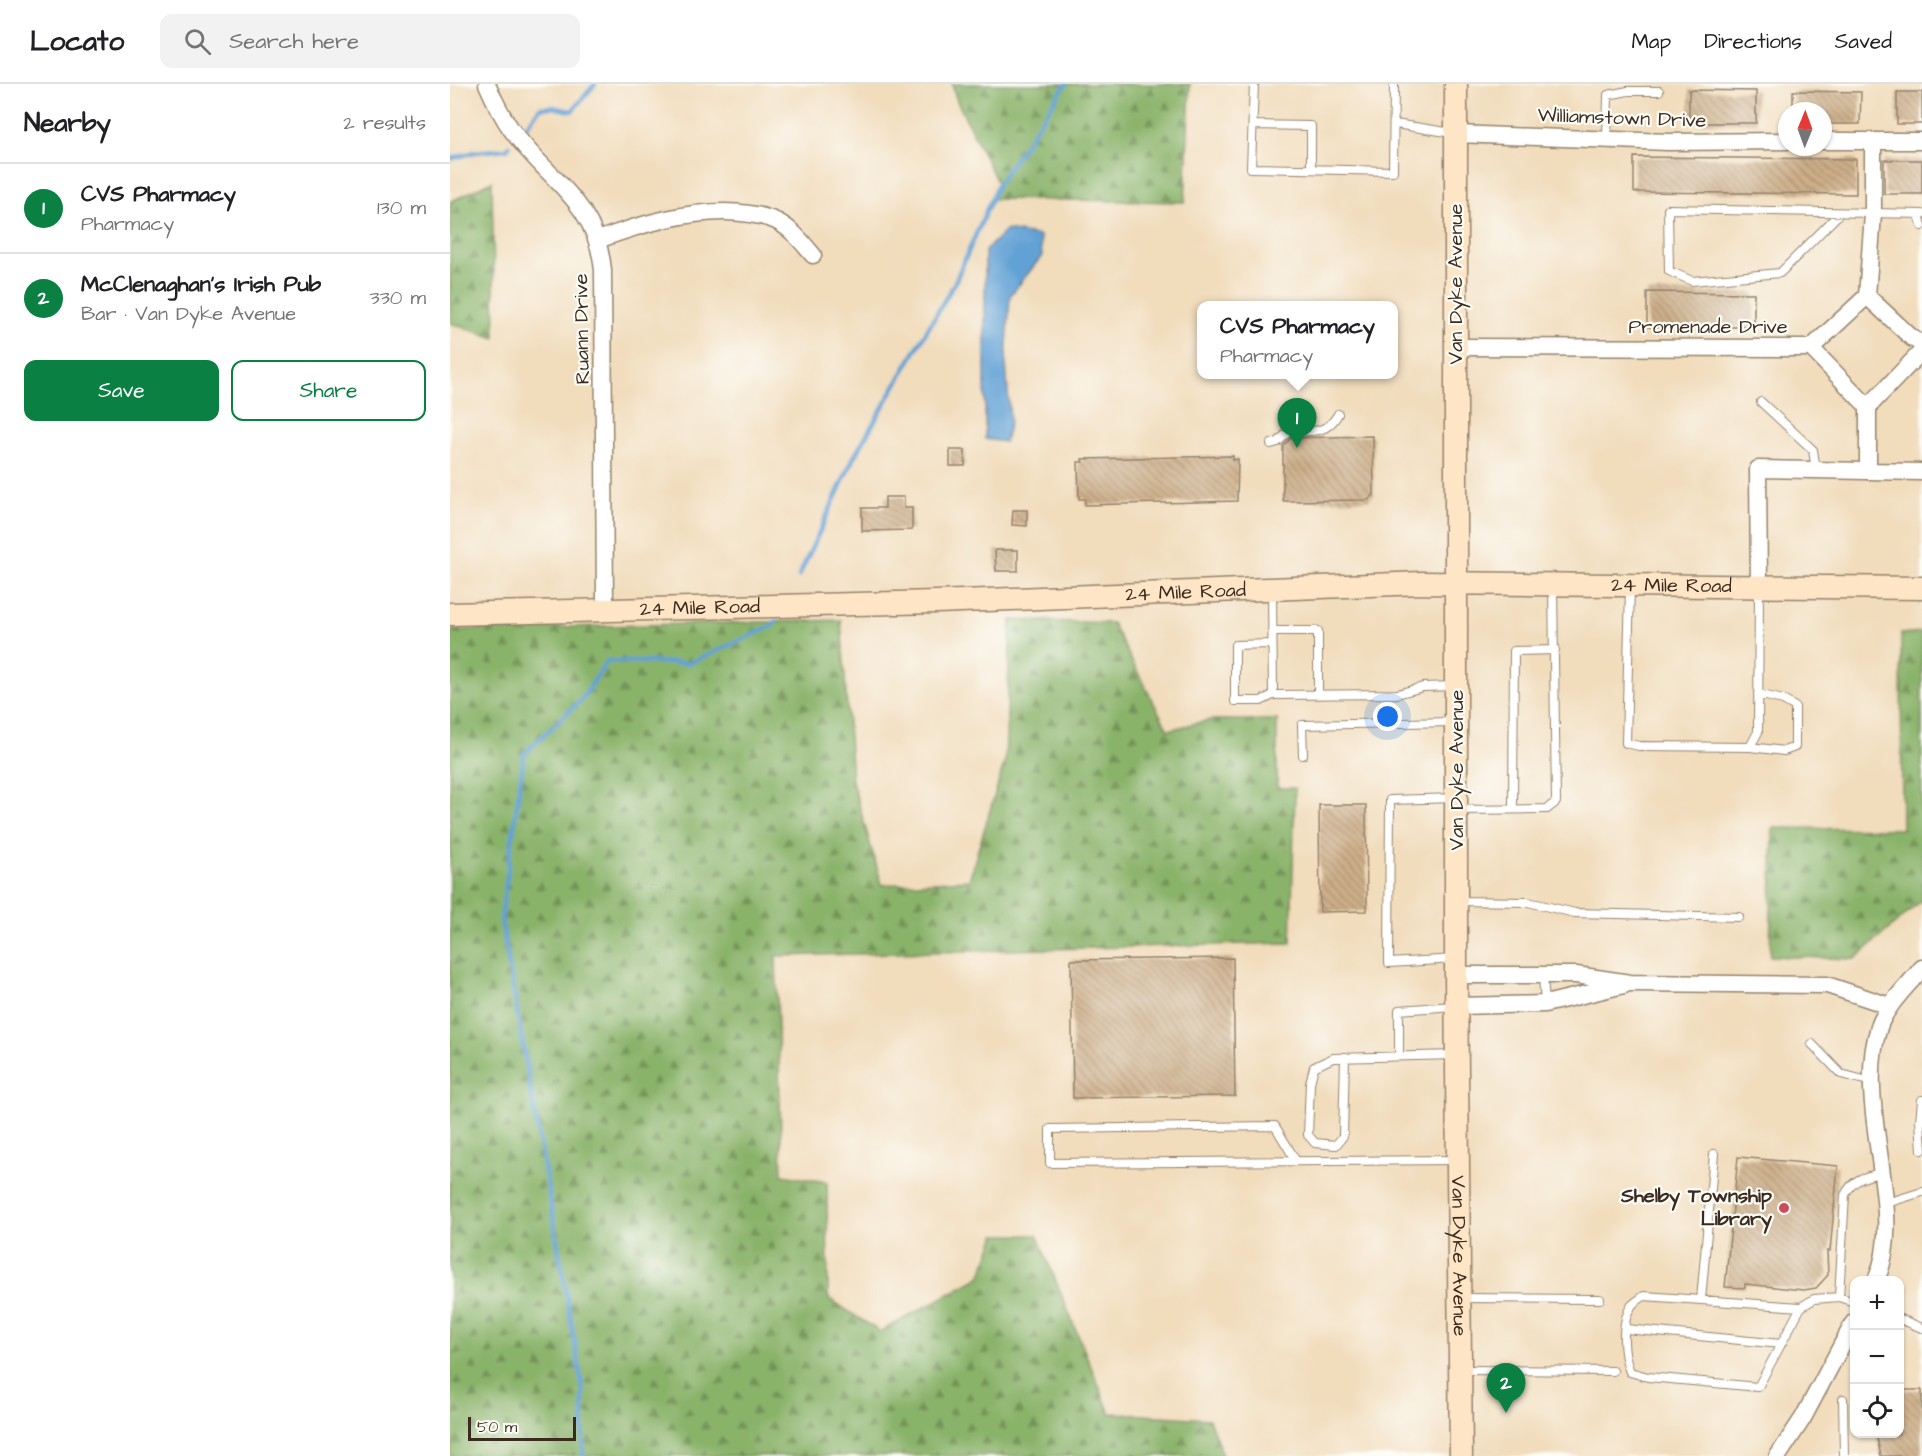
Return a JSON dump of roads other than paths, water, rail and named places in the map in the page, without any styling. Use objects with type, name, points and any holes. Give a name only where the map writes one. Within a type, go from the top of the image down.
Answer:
[{"type":"street","name":"Ruann Drive","points":[[487,84],[495,105],[512,131],[563,185],[584,213],[598,240],[603,270],[605,611]]},
{"type":"street","name":"Van Dyke Avenue","points":[[1456,84],[1458,722],[1456,967],[1461,1456]]},
{"type":"street","name":"Williamstown Drive","points":[[1456,134],[1607,140],[1778,141]]},
{"type":"street","points":[[1832,141],[1922,141]]},
{"type":"street","points":[[1873,141],[1873,214],[1867,296],[1912,338],[1922,344]]},
{"type":"street","points":[[598,240],[638,225],[682,214],[732,213],[772,219],[795,234],[813,255]]},
{"type":"street","name":"Promenade Drive","points":[[1456,347],[1811,348],[1867,296]]},
{"type":"street","points":[[1811,348],[1868,406]]},
{"type":"street","points":[[1868,471],[1868,406],[1922,351]]},
{"type":"street","points":[[1759,586],[1758,469],[1922,472]]},
{"type":"street","name":"24 Mile Road","points":[[450,614],[924,602],[1272,587],[1457,583],[1922,588]]},
{"type":"street","points":[[1456,967],[1543,975],[1575,975],[1630,983],[1827,985],[1890,1006]]},
{"type":"street","points":[[1877,1276],[1885,1242],[1884,1204],[1872,1070],[1879,1028],[1890,1006],[1922,968]]},
{"type":"street","points":[[1457,1006],[1545,1005],[1630,983]]},
{"type":"street","points":[[1778,1456],[1803,1418],[1850,1330]]},
{"type":"lane","points":[[1254,84],[1251,168],[1393,171],[1394,84]]},
{"type":"lane","points":[[1607,140],[1608,95],[1628,90],[1659,91]]},
{"type":"lane","points":[[1395,124],[1456,134]]},
{"type":"lane","points":[[1253,125],[1311,126],[1311,169]]},
{"type":"lane","points":[[1840,213],[1780,273],[1692,281],[1669,271],[1668,209],[1920,214],[1922,226]]},
{"type":"lane","points":[[1761,402],[1813,450],[1816,470]]},
{"type":"lane","points":[[1271,444],[1278,442],[1289,431],[1323,431],[1330,426],[1338,414]]},
{"type":"lane","points":[[1456,967],[1389,963],[1390,800],[1547,810],[1556,802],[1554,583]]},
{"type":"lane","points":[[1630,584],[1626,743],[1639,746],[1750,747],[1784,751],[1795,747],[1795,707],[1783,700],[1758,694]]},
{"type":"lane","points":[[1750,747],[1758,732],[1759,586]]},
{"type":"lane","points":[[1272,587],[1273,695]]},
{"type":"lane","points":[[1272,632],[1318,631],[1318,694]]},
{"type":"lane","points":[[1272,644],[1235,645],[1235,701],[1261,701],[1273,695],[1397,694],[1423,687],[1457,686]]},
{"type":"lane","points":[[1513,809],[1514,651],[1555,650]]},
{"type":"lane","points":[[1302,755],[1302,725],[1458,722]]},
{"type":"lane","points":[[1456,900],[1528,902],[1575,913],[1739,917]]},
{"type":"lane","points":[[1543,975],[1545,1005]]},
{"type":"lane","points":[[1399,1056],[1399,1010],[1457,1006]]},
{"type":"lane","points":[[1812,1044],[1841,1074],[1872,1082]]},
{"type":"lane","points":[[1345,1057],[1343,1136],[1336,1145],[1314,1143],[1308,1135],[1310,1083],[1314,1067],[1333,1058],[1345,1057],[1457,1055]]},
{"type":"lane","points":[[1922,1100],[1922,1150]]},
{"type":"lane","points":[[1296,1161],[1275,1126],[1050,1130],[1050,1163],[1458,1160]]},
{"type":"lane","points":[[1701,1300],[1714,1154]]},
{"type":"lane","points":[[1839,1297],[1845,1195],[1850,1185],[1860,1178],[1880,1173]]},
{"type":"lane","points":[[1884,1204],[1922,1192]]},
{"type":"lane","points":[[1801,1307],[1644,1296],[1632,1305],[1627,1316],[1624,1358],[1630,1372],[1648,1377],[1758,1387],[1801,1307],[1814,1299],[1839,1297],[1850,1301]]},
{"type":"lane","points":[[1459,1298],[1600,1299]]},
{"type":"lane","points":[[1904,1321],[1922,1328]]},
{"type":"lane","points":[[1626,1329],[1781,1344]]},
{"type":"lane","points":[[1460,1370],[1613,1371]]},
{"type":"lane","points":[[1844,1399],[1844,1456]]},
{"type":"water","points":[[1006,230],[1040,236],[1042,256],[1010,296],[1006,362],[1010,421],[1005,442],[985,439],[985,251]]},
{"type":"waterway","points":[[525,128],[540,108],[552,107],[572,111],[595,84]]},
{"type":"waterway","points":[[799,576],[854,457],[955,282],[998,184],[1066,84]]},
{"type":"waterway","points":[[450,159],[475,152],[507,149],[509,146]]},
{"type":"waterway","points":[[583,1456],[583,1390],[501,919],[524,754],[583,698],[607,661],[690,663],[772,626],[776,621]]},
{"type":"place","name":"CVS Pharmacy","points":[[1297,448]]},
{"type":"place","name":"Shelby Township Library","points":[[1784,1208]]},
{"type":"place","name":"McClenaghan's Irish Pub","points":[[1506,1413]]}]
